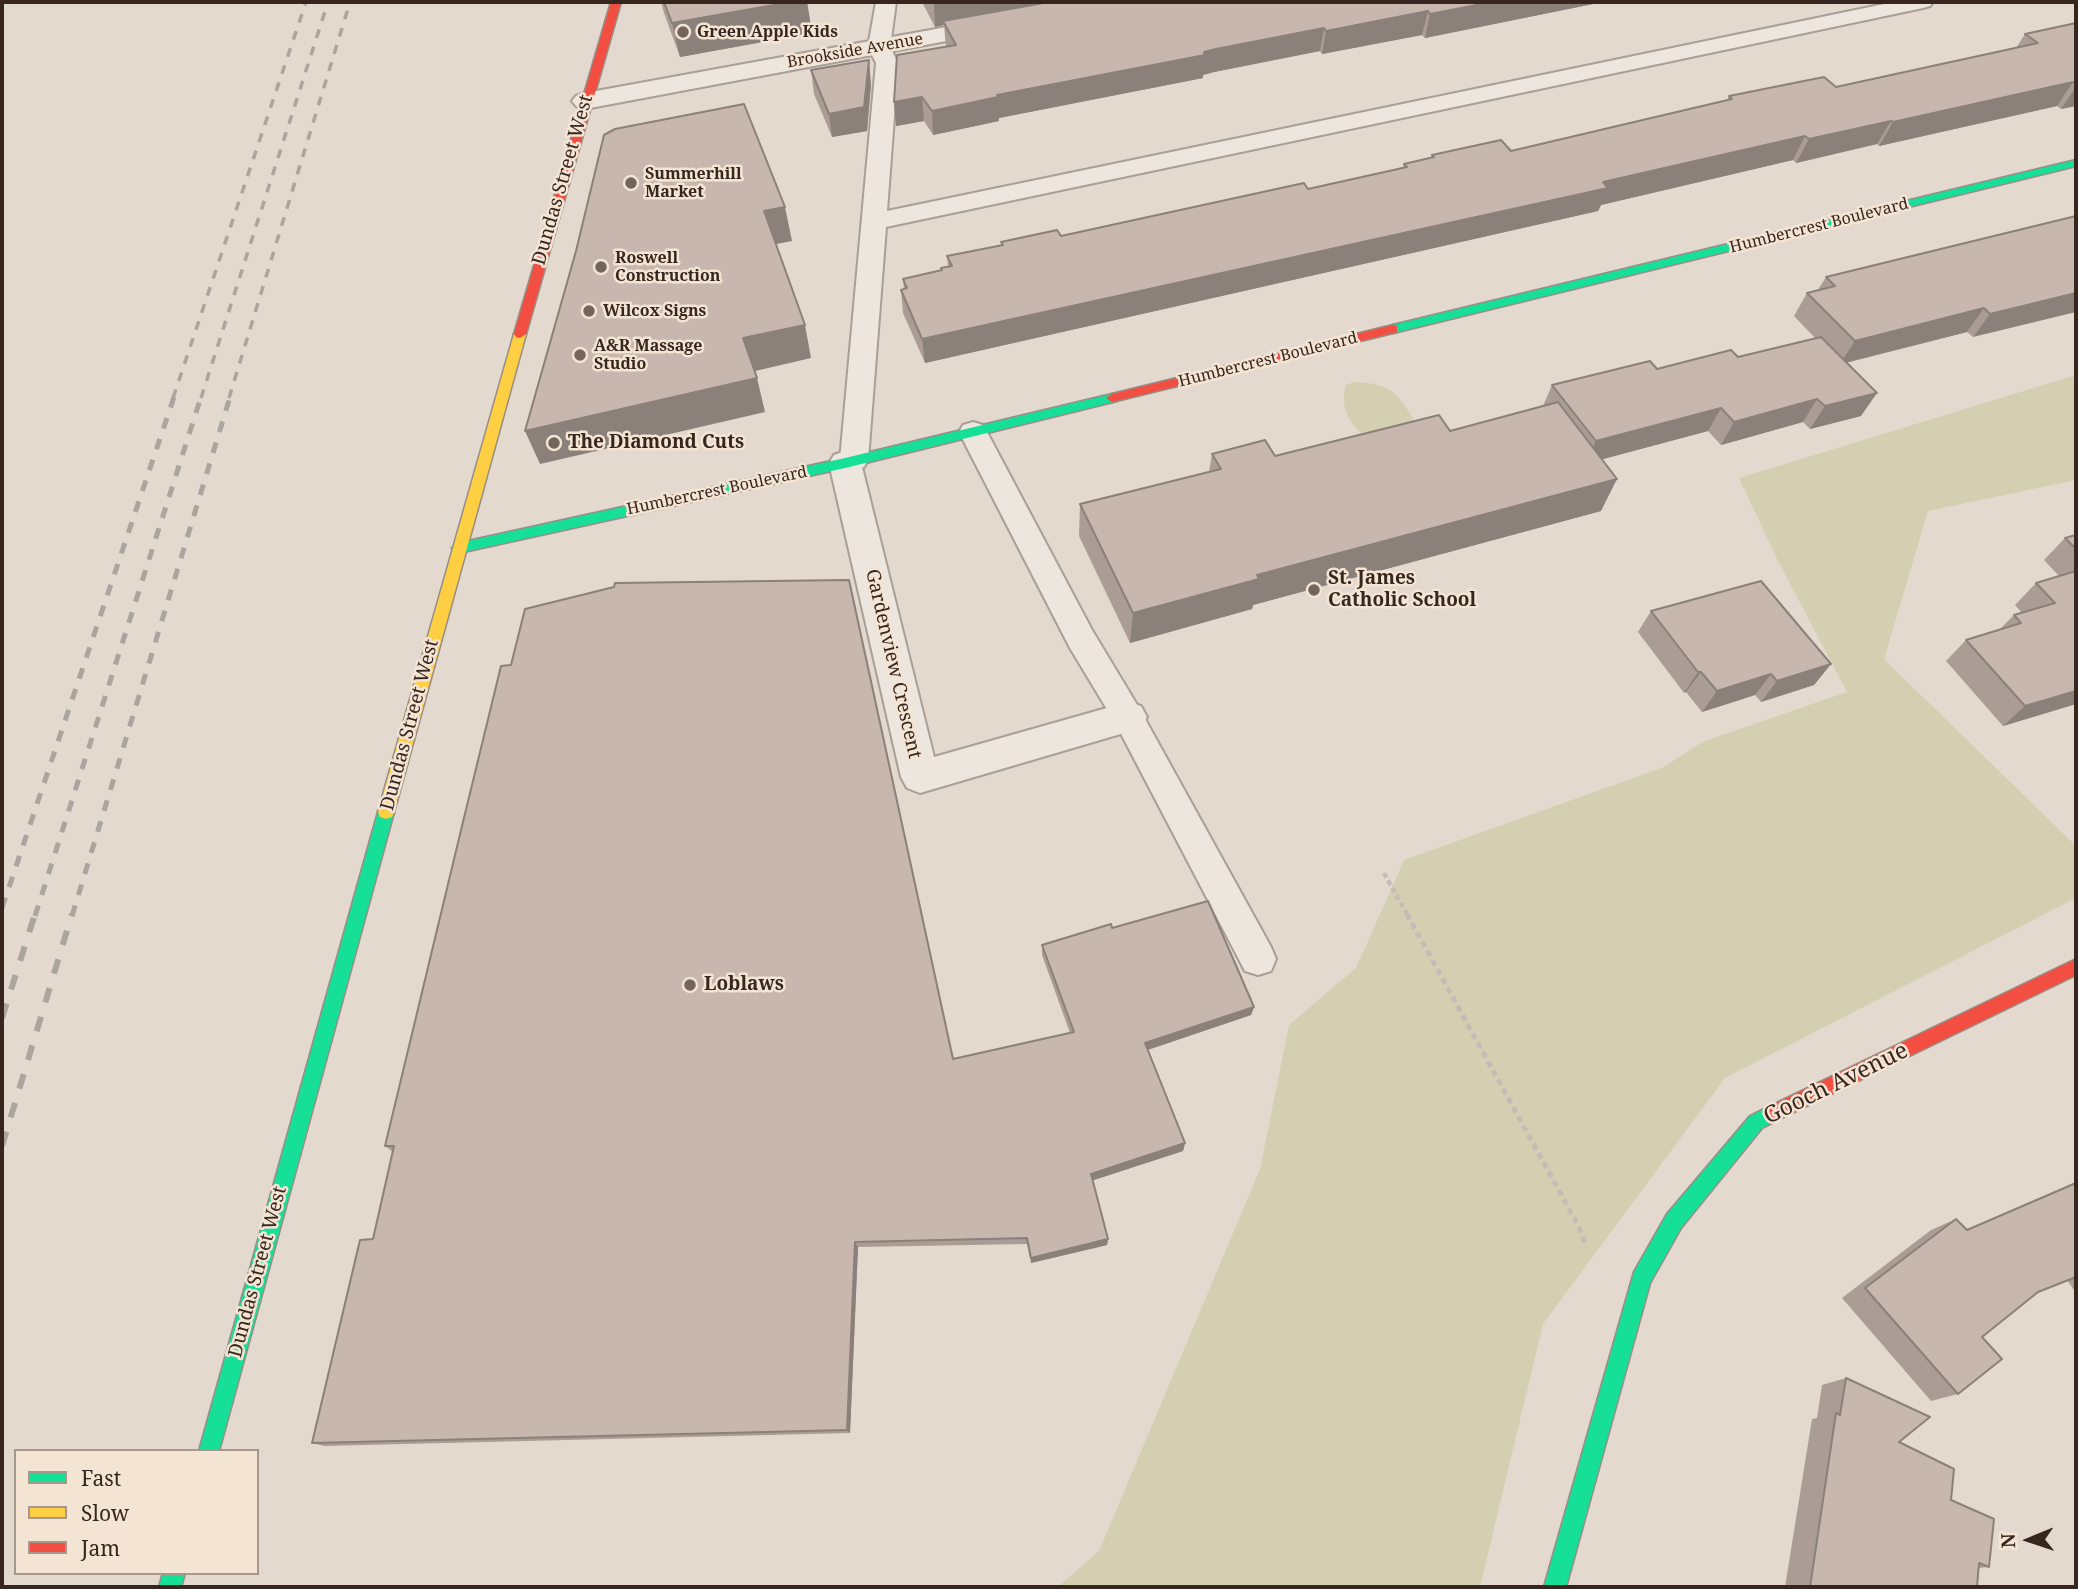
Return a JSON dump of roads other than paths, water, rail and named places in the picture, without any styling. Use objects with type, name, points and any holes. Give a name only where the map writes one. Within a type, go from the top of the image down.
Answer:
[{"type":"street","name":"Dundas Street West","points":[[210,1449],[459,548],[585,101],[616,2]]},
{"type":"street","name":"Brookside Avenue","points":[[585,101],[1015,22]]},
{"type":"street","name":"Humbercrest Boulevard","points":[[459,548],[849,462],[2076,163]]},
{"type":"street","name":"Gardenview Crescent","points":[[849,462],[920,777],[1128,718]]},
{"type":"street","name":"Gooch Avenue","points":[[1555,1587],[1641,1279],[1674,1221],[1756,1122],[2076,967]]},
{"type":"lane","points":[[849,462],[887,63],[879,47],[886,2]]},
{"type":"lane","points":[[872,222],[1923,2]]},
{"type":"lane","points":[[973,432],[1082,639],[1128,718],[1258,959]]},
{"type":"railway","points":[[173,398],[306,2]]},
{"type":"railway","points":[[201,398],[328,2]]},
{"type":"railway","points":[[229,398],[350,2]]},
{"type":"railway","points":[[2,908],[174,397]]},
{"type":"railway","points":[[35,916],[201,397]]},
{"type":"railway","points":[[72,916],[230,397]]},
{"type":"railway","points":[[2,1018],[35,914]]},
{"type":"railway","points":[[2,1146],[72,914]]},
{"type":"place","name":"Green Apple Kids","points":[[683,32]]},
{"type":"place","name":"Summerhill Market","points":[[631,183]]},
{"type":"place","name":"Roswell Construction","points":[[601,267]]},
{"type":"place","name":"Wilcox Signs","points":[[589,311]]},
{"type":"place","name":"A&R Massage Studio","points":[[580,355]]},
{"type":"place","name":"The Diamond Cuts","points":[[554,443]]},
{"type":"place","name":"St. James Catholic School","points":[[1314,590]]},
{"type":"place","name":"Loblaws","points":[[690,985]]}]
